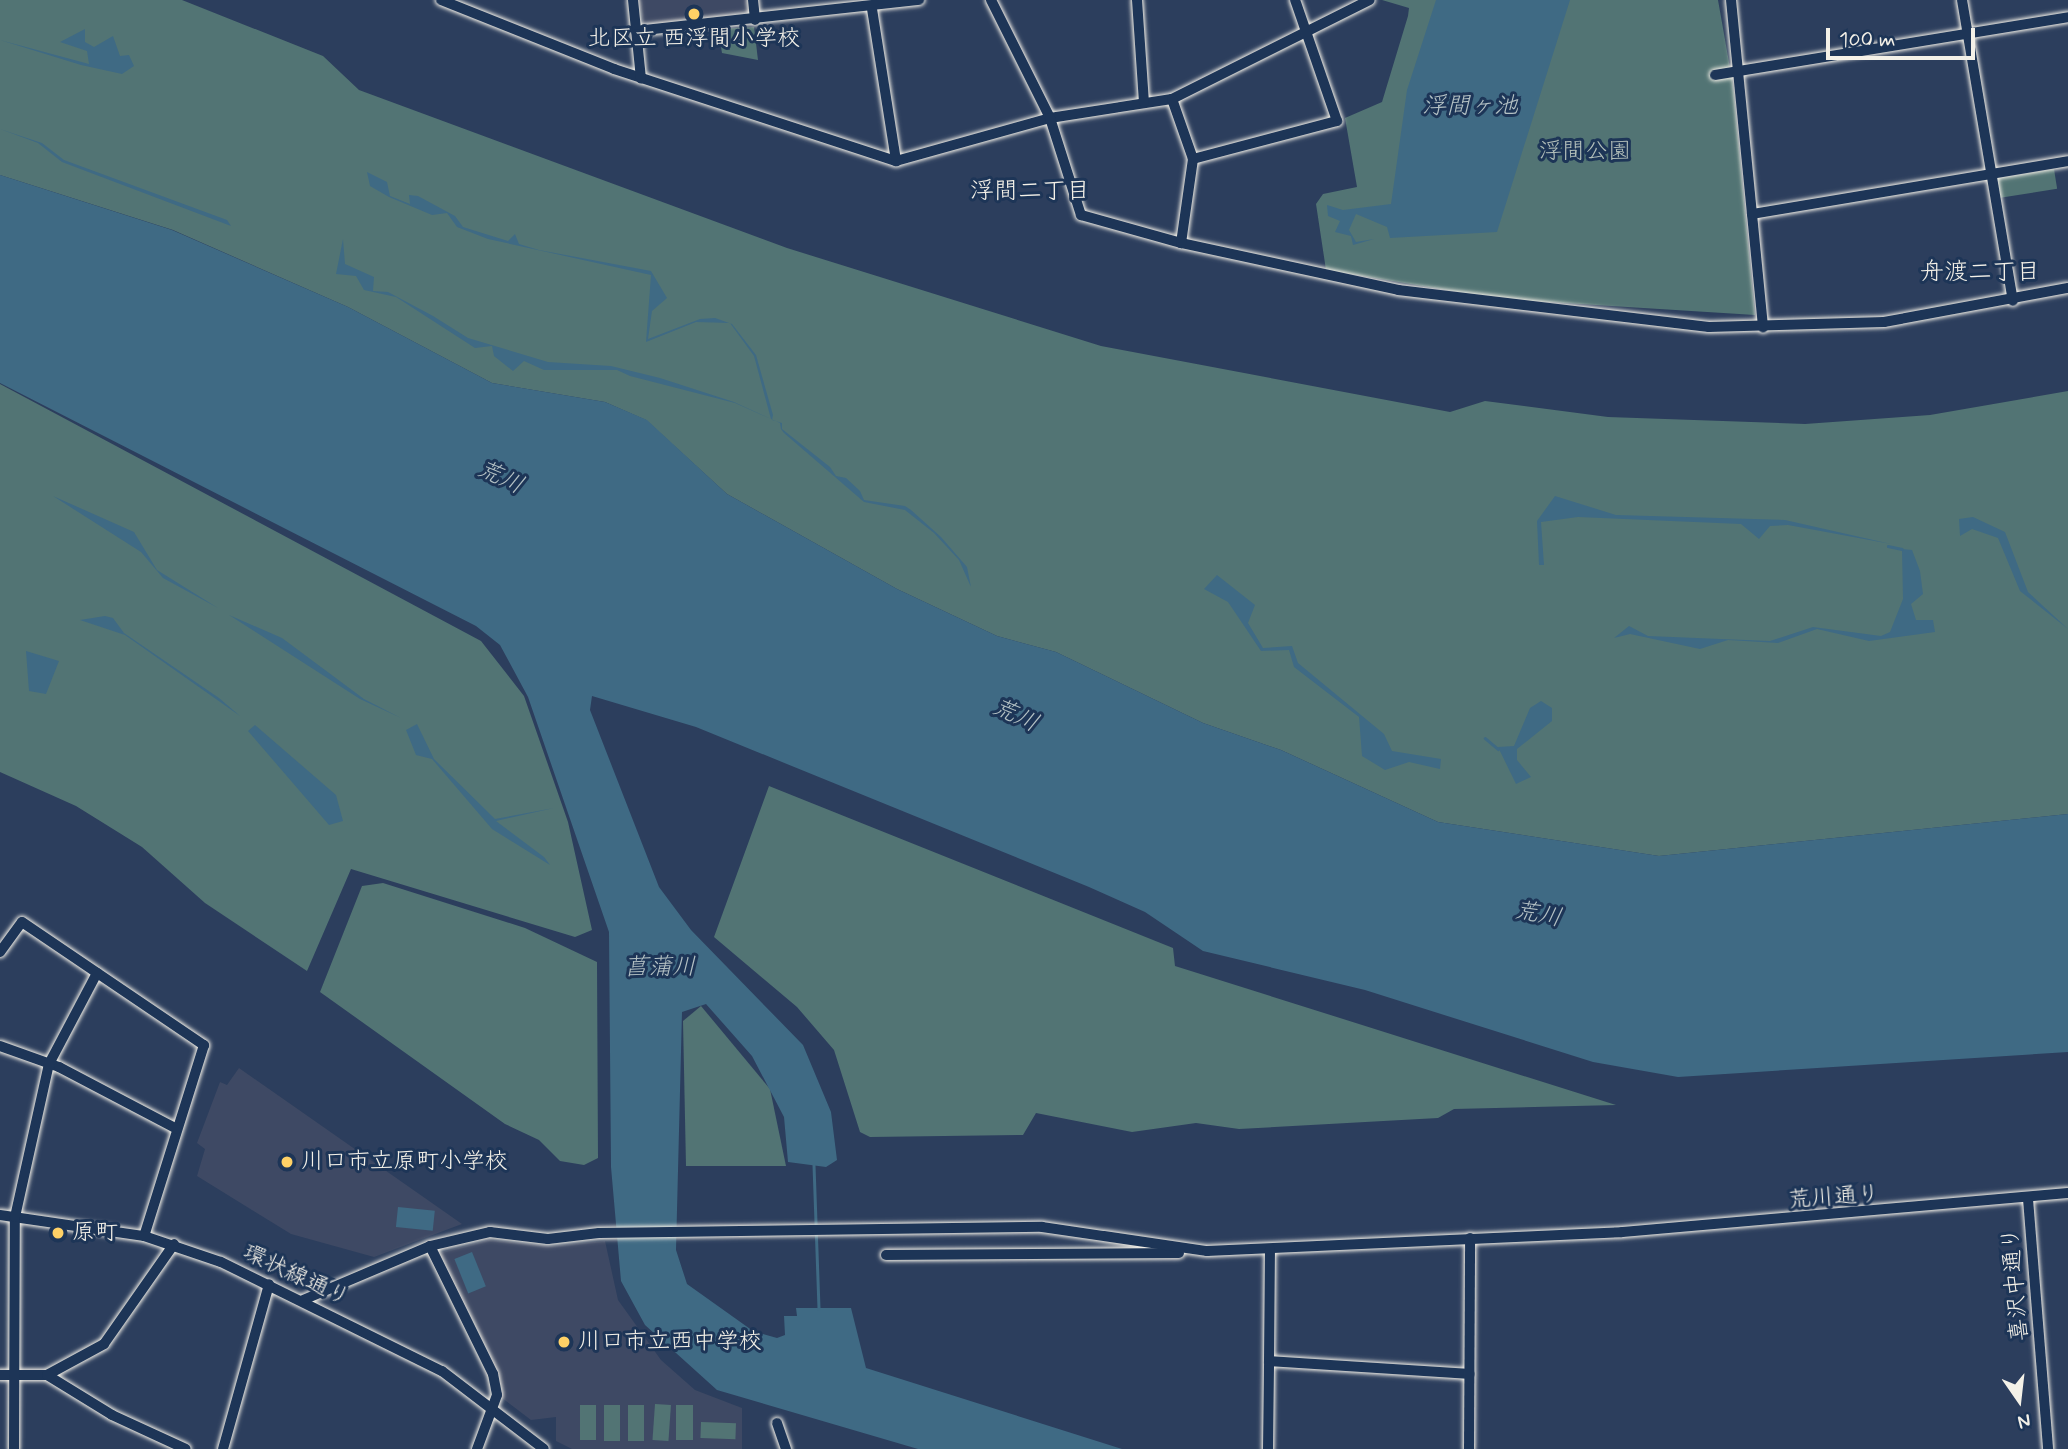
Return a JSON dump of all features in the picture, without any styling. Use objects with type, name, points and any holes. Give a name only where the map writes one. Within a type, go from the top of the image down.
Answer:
[{"type":"street","points":[[441,0],[466,5],[641,79],[896,161],[1050,118],[1172,99],[1301,32],[1370,0]]},
{"type":"street","points":[[633,0],[641,79]]},
{"type":"street","points":[[753,0],[755,20]]},
{"type":"street","points":[[636,31],[872,9],[919,0]]},
{"type":"street","points":[[991,0],[1050,118],[1081,215],[1181,243],[1398,290],[1652,323],[1763,327],[1884,321],[2013,300],[2068,288]]},
{"type":"street","points":[[1137,0],[1144,103]]},
{"type":"street","points":[[1192,159],[1337,121],[1301,32],[1294,0]]},
{"type":"street","points":[[1731,0],[1763,327]]},
{"type":"street","points":[[1962,0],[2013,300]]},
{"type":"street","points":[[872,9],[896,161]]},
{"type":"street","points":[[1715,75],[2068,17]]},
{"type":"street","points":[[1172,99],[1192,159],[1181,243]]},
{"type":"street","points":[[1752,214],[2068,161]]},
{"type":"street","points":[[0,952],[22,922],[204,1045],[144,1236]]},
{"type":"street","points":[[15,1449],[15,1217],[49,1064],[97,973]]},
{"type":"street","points":[[0,1046],[49,1064],[177,1129]]},
{"type":"street","name":"荒川通り","points":[[1183,1252],[1602,1233],[2028,1199],[2068,1193]]},
{"type":"street","name":"喜沢中通り","points":[[2028,1199],[2048,1449]]},
{"type":"street","name":"環状線通り","points":[[0,1215],[144,1236],[174,1244],[269,1284],[411,1353],[492,1405],[544,1449]]},
{"type":"street","points":[[303,1300],[430,1246],[490,1232],[548,1239],[599,1233],[1042,1227],[1183,1252]]},
{"type":"street","points":[[1469,1449],[1470,1238]]},
{"type":"street","points":[[0,1375],[47,1375],[104,1344],[174,1244]]},
{"type":"street","points":[[430,1246],[493,1374],[492,1405],[477,1449]]},
{"type":"street","points":[[1268,1449],[1270,1249]]},
{"type":"street","points":[[886,1255],[1183,1252]]},
{"type":"street","points":[[223,1449],[269,1284]]},
{"type":"street","points":[[1269,1361],[1471,1374]]},
{"type":"street","points":[[47,1375],[112,1415],[187,1449]]},
{"type":"street","points":[[777,1423],[786,1449]]},
{"type":"shaded area","name":"北区立 西浮間小学校","points":[[639,0],[748,0],[750,12],[644,27]]},
{"type":"shaded area","name":"川口市立原町小学校","points":[[239,1068],[462,1224],[374,1257],[291,1234],[197,1176],[205,1149],[197,1143],[220,1082],[227,1085]]},
{"type":"shaded area","name":"川口市立西中学校","points":[[489,1240],[551,1246],[605,1241],[618,1300],[661,1360],[695,1390],[742,1408],[742,1449],[572,1449],[556,1441],[556,1417],[531,1420],[502,1398],[439,1253]]},
{"type":"green space","points":[[0,0],[182,0],[323,56],[359,90],[787,248],[1101,346],[1450,412],[1485,401],[1608,417],[1805,424],[1930,415],[2068,391],[2068,814],[1659,856],[1438,822],[1281,750],[1203,723],[1056,652],[997,636],[897,589],[727,494],[646,420],[605,402],[492,383],[348,307],[173,230],[0,175]]},
{"type":"green space","name":"浮間公園","points":[[1382,0],[1718,0],[1733,85],[1755,315],[1501,299],[1326,270],[1316,204],[1323,194],[1357,187],[1345,118],[1382,102],[1408,16],[1409,8]]},
{"type":"green space","points":[[754,27],[758,60],[722,53],[718,29]]},
{"type":"green space","points":[[2054,169],[2057,189],[1999,198],[1996,178]]},
{"type":"green space","points":[[0,384],[481,641],[524,696],[568,822],[592,930],[575,937],[351,869],[307,971],[205,903],[142,847],[76,806],[0,772]]},
{"type":"green space","points":[[769,786],[1173,948],[1175,966],[1616,1105],[1454,1109],[1438,1118],[1239,1129],[1196,1123],[1132,1132],[1036,1113],[1023,1135],[870,1137],[860,1132],[834,1050],[797,1007],[714,937]]},
{"type":"green space","points":[[383,883],[525,928],[597,962],[598,1158],[584,1165],[560,1161],[539,1140],[505,1124],[320,992],[362,886]]},
{"type":"green space","points":[[701,1006],[770,1089],[786,1166],[686,1166],[683,1021]]},
{"type":"green space","points":[[655,1404],[671,1405],[668,1441],[652,1440]]},
{"type":"green space","points":[[580,1405],[596,1405],[596,1440],[580,1440]]},
{"type":"green space","points":[[604,1405],[620,1405],[620,1441],[604,1441]]},
{"type":"green space","points":[[628,1405],[644,1405],[644,1441],[628,1441]]},
{"type":"green space","points":[[676,1405],[693,1405],[693,1440],[676,1440]]},
{"type":"green space","points":[[701,1422],[736,1423],[735,1439],[700,1438]]},
{"type":"water","name":"浮間ヶ池","points":[[1436,0],[1570,0],[1497,232],[1390,238],[1387,227],[1356,214],[1349,230],[1356,242],[1374,239],[1353,245],[1351,236],[1335,232],[1340,221],[1328,216],[1327,205],[1343,210],[1391,204],[1407,90]]},
{"type":"water","points":[[85,29],[85,42],[94,47],[113,36],[120,56],[129,55],[134,66],[122,74],[81,65],[0,40],[89,64],[87,51],[60,42]]},
{"type":"water","points":[[0,129],[42,143],[64,160],[227,220],[231,226],[62,162],[38,143]]},
{"type":"water","points":[[367,172],[387,182],[390,196],[410,204],[409,195],[418,196],[455,216],[463,227],[508,241],[515,234],[519,244],[539,250],[651,271],[667,298],[652,311],[648,339],[700,319],[715,318],[729,323],[696,322],[646,342],[651,275],[488,239],[457,227],[447,213],[432,215],[389,197],[370,186]]},
{"type":"water","points":[[0,175],[172,230],[348,307],[492,383],[605,402],[647,420],[727,494],[897,589],[997,636],[1056,652],[1203,723],[1281,750],[1438,822],[1659,856],[2068,814],[2068,1052],[1678,1077],[1593,1062],[1365,990],[1203,951],[1145,912],[1089,887],[696,727],[592,696],[590,710],[659,887],[691,930],[803,1045],[831,1112],[837,1160],[826,1167],[788,1162],[784,1117],[752,1056],[706,1004],[682,1012],[676,1250],[687,1284],[753,1331],[777,1338],[785,1335],[784,1316],[797,1316],[796,1308],[851,1308],[866,1368],[1122,1449],[918,1449],[717,1390],[645,1325],[621,1281],[611,1167],[609,932],[528,697],[500,645],[476,626],[0,383]]},
{"type":"water","points":[[343,239],[345,264],[374,277],[373,291],[388,292],[468,338],[548,362],[611,366],[660,378],[734,402],[755,412],[735,403],[630,376],[617,370],[544,370],[524,361],[513,371],[494,356],[492,346],[475,348],[396,297],[364,290],[356,276],[336,274]]},
{"type":"water","points":[[730,323],[756,355],[772,419],[754,356]]},
{"type":"water","points":[[776,421],[782,423],[782,429],[830,467],[836,476],[846,478],[860,491],[864,500],[905,506],[911,510],[941,537],[967,567],[971,587],[959,560],[934,533],[905,510],[864,502],[784,433],[781,429],[780,423]]},
{"type":"water","points":[[53,496],[134,532],[157,570],[218,608],[163,578],[141,552]]},
{"type":"water","points":[[1555,496],[1616,515],[1785,520],[1891,544],[1788,525],[1770,526],[1759,539],[1741,524],[1578,517],[1541,522],[1544,565],[1539,565],[1537,521]]},
{"type":"water","points":[[1973,517],[2005,532],[2028,592],[2068,629],[2020,591],[1998,538],[1972,529],[1960,536],[1959,519]]},
{"type":"water","points":[[1902,549],[1912,550],[1920,571],[1923,594],[1911,604],[1916,620],[1933,620],[1935,632],[1869,641],[1817,629],[1778,643],[1728,640],[1700,649],[1630,634],[1614,638],[1629,626],[1648,636],[1770,641],[1813,627],[1881,636],[1890,632],[1903,599]]},
{"type":"water","points":[[1217,575],[1255,605],[1248,623],[1263,648],[1292,646],[1298,663],[1384,734],[1392,751],[1441,759],[1440,769],[1409,762],[1385,770],[1362,756],[1359,717],[1294,667],[1289,650],[1261,651],[1228,602],[1204,589]]},
{"type":"water","points":[[229,615],[282,638],[364,699],[401,718],[360,699]]},
{"type":"water","points":[[105,616],[113,618],[124,633],[219,698],[240,716],[125,635],[80,620]]},
{"type":"water","points":[[26,651],[59,661],[46,694],[29,691]]},
{"type":"water","points":[[1541,701],[1552,708],[1552,721],[1517,749],[1517,760],[1531,777],[1516,784],[1498,747],[1514,746],[1530,708]]},
{"type":"water","points":[[417,724],[434,759],[495,819],[554,808],[496,821],[544,857],[550,865],[492,829],[432,759],[416,755],[406,730]]},
{"type":"water","points":[[255,725],[336,795],[343,821],[329,825],[248,731]]},
{"type":"water","points":[[398,1207],[435,1211],[433,1231],[396,1227]]},
{"type":"water","points":[[472,1252],[486,1286],[468,1293],[454,1259]]},
{"type":"waterway","points":[[1888,546],[1902,549]]},
{"type":"waterway","points":[[1485,738],[1498,749]]},
{"type":"waterway","points":[[814,1165],[819,1309]]},
{"type":"place","name":"北区立 西浮間小学校","points":[[694,14]]},
{"type":"place","name":"川口市立原町小学校","points":[[287,1162]]},
{"type":"place","name":"原町","points":[[58,1233]]},
{"type":"place","name":"川口市立西中学校","points":[[564,1342]]},
{"type":"district","name":"浮間二丁目","points":[[1030,192]]},
{"type":"district","name":"舟渡二丁目","points":[[1980,273]]},
{"type":"water label","name":"荒川","points":[[500,478]]},
{"type":"water label","name":"荒川","points":[[1015,716]]},
{"type":"water label","name":"荒川","points":[[1538,915]]},
{"type":"water label","name":"菖蒲川","points":[[660,968]]}]
